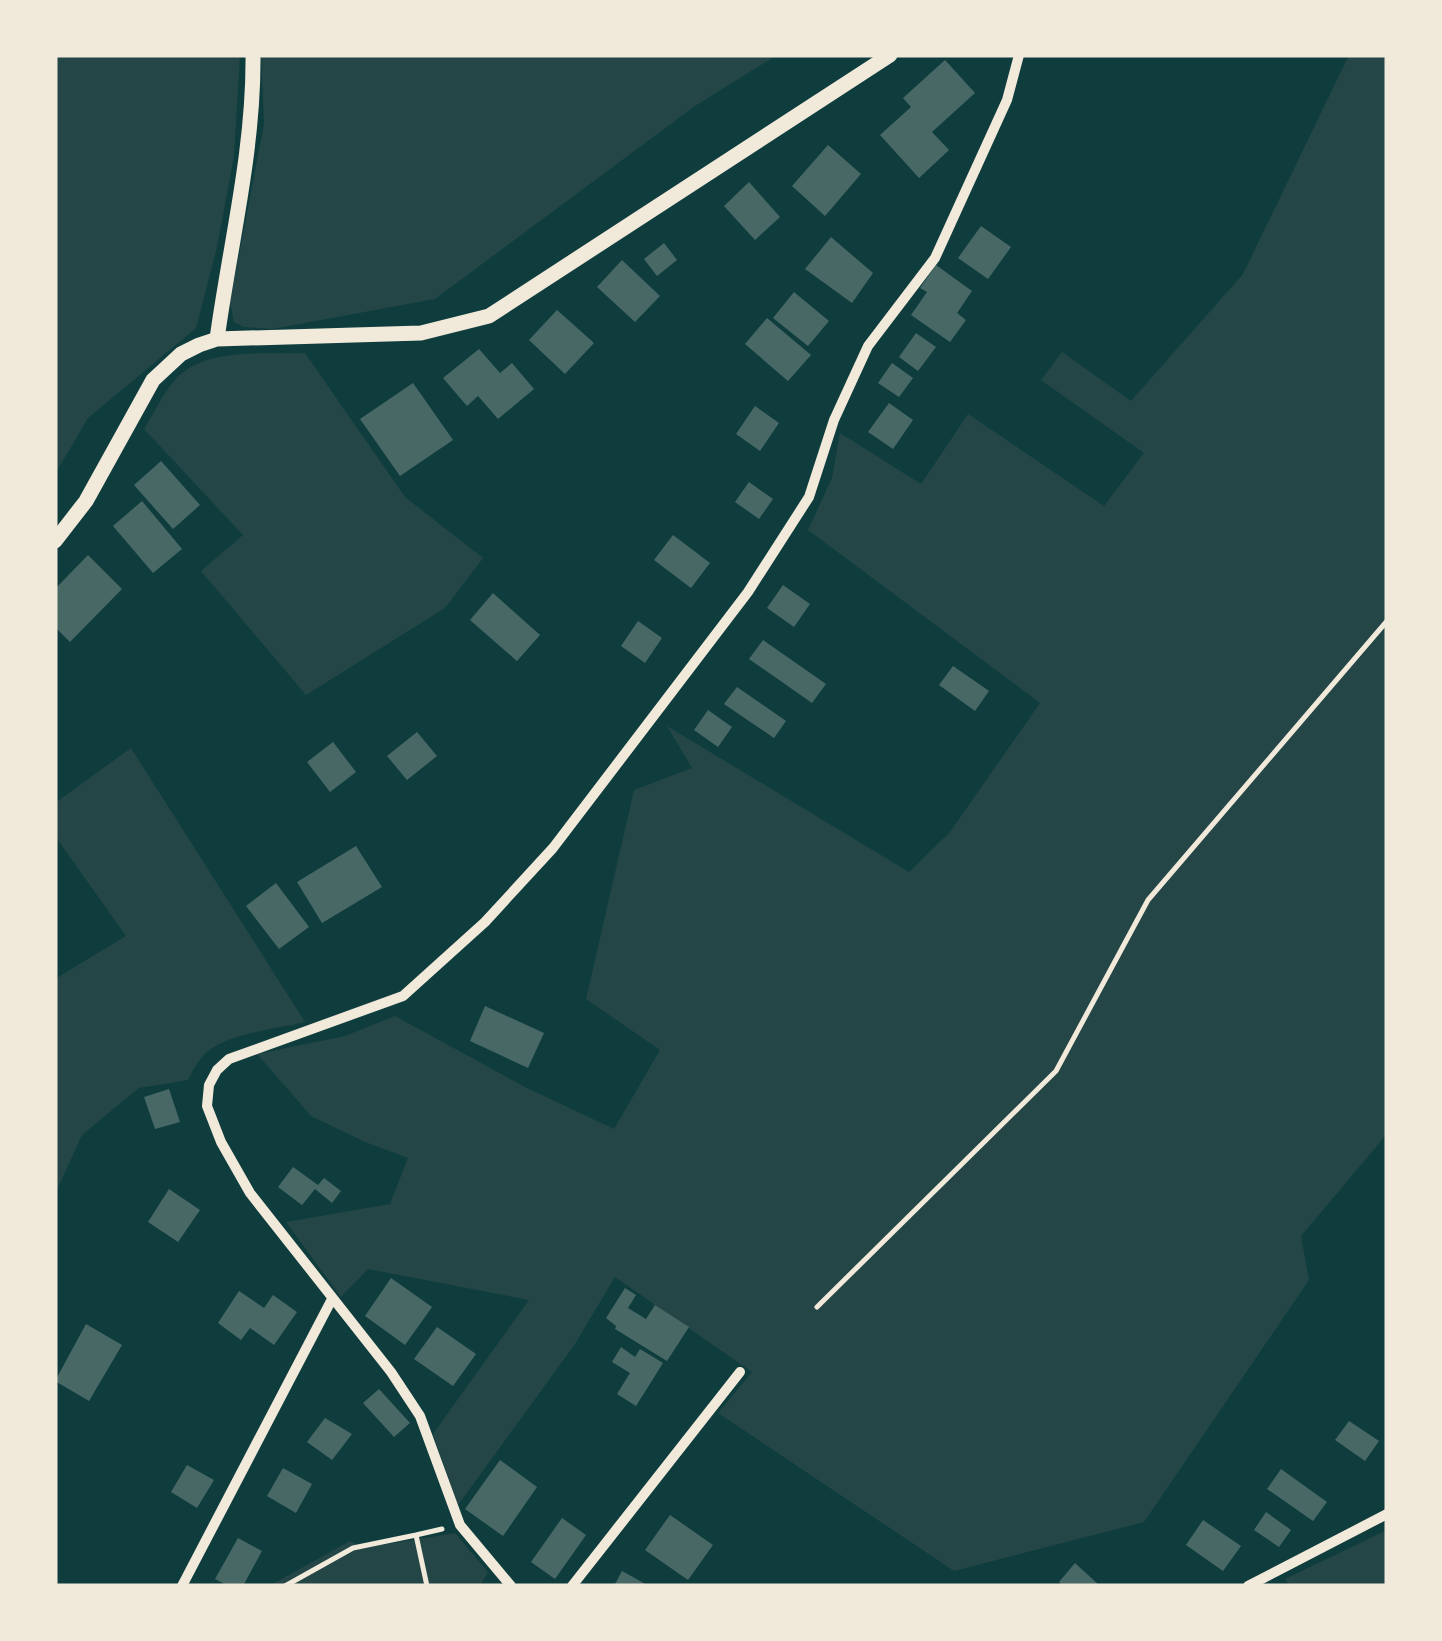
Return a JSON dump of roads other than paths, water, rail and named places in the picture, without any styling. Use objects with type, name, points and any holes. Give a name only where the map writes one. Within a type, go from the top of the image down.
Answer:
[{"type":"street","points":[[217,338],[228,254],[247,166],[253,55]]},
{"type":"street","points":[[55,541],[86,501],[153,380],[181,354],[217,338],[421,333],[489,316],[890,55]]},
{"type":"street","points":[[511,1586],[460,1525],[420,1416],[391,1372],[250,1193],[221,1142],[207,1106],[209,1085],[229,1058],[403,996],[485,922],[552,848],[748,592],[809,497],[834,420],[868,346],[935,258],[1007,100],[1019,55]]},
{"type":"street","points":[[182,1586],[332,1299]]},
{"type":"street","points":[[572,1586],[740,1372]]},
{"type":"street","points":[[1248,1586],[1387,1514]]}]
